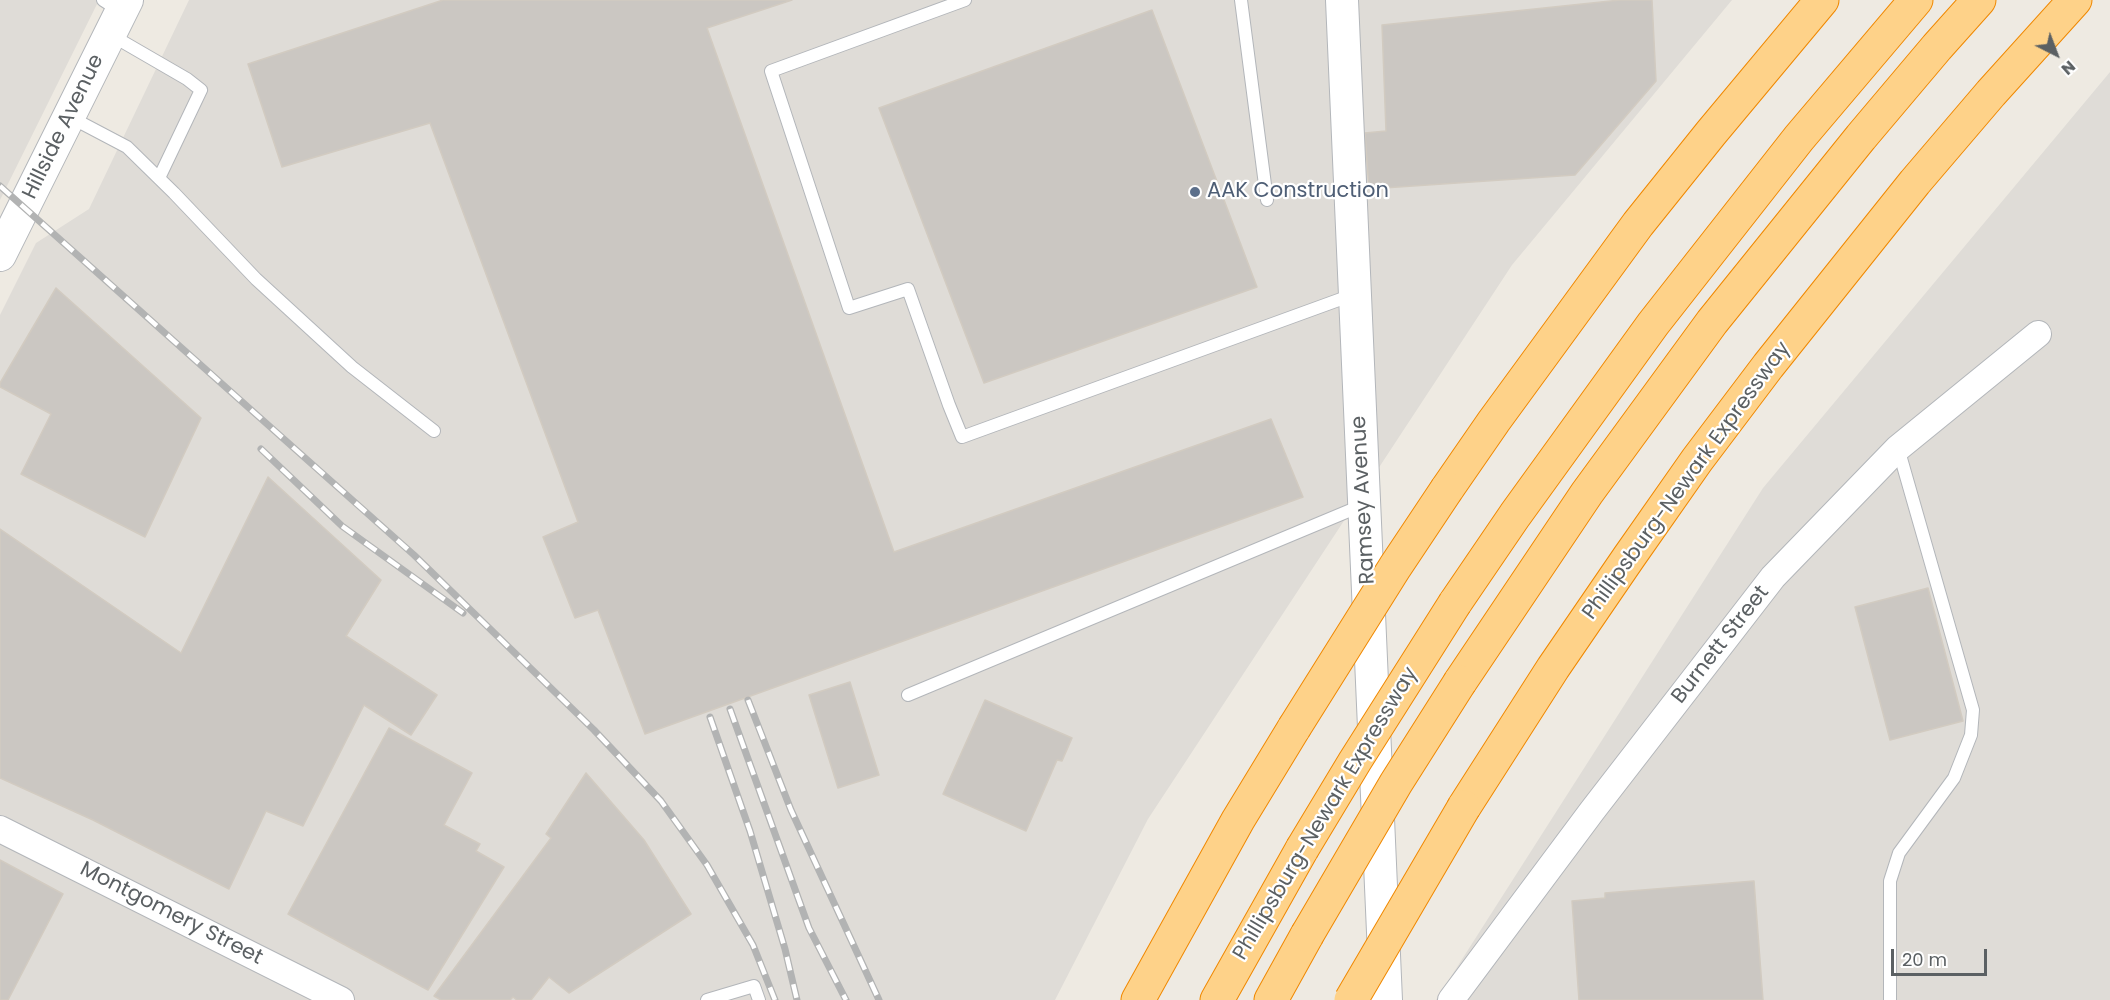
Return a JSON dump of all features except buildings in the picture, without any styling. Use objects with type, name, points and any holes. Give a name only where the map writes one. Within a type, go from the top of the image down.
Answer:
[{"type":"highway","points":[[1138,1000],[1238,820],[1293,728],[1388,577],[1447,489],[1638,224],[1822,0]]},
{"type":"highway","name":"Phillipsburg-Newark Expressway","points":[[1217,1000],[1302,849],[1355,761],[1455,603],[1515,515],[1653,324],[1791,148],[1916,0]]},
{"type":"highway","points":[[1271,1000],[1307,935],[1460,682],[1587,493],[1712,322],[1846,155],[1979,0]]},
{"type":"highway","name":"Phillipsburg-Newark Expressway","points":[[1351,1000],[1464,807],[1553,668],[1697,460],[1768,366],[1915,182],[2075,0]]},
{"type":"street","name":"Ramsey Avenue","points":[[1342,0],[1386,1000]]},
{"type":"street","name":"Hillside Avenue","points":[[0,255],[69,117],[115,12]]},
{"type":"street","name":"Burnett Street","points":[[1451,1000],[1592,811],[1773,577],[1898,448],[2038,334]]},
{"type":"street","name":"Montgomery Street","points":[[0,829],[341,1000]]},
{"type":"lane","points":[[965,0],[771,71],[849,308],[908,289],[962,437],[1355,294]]},
{"type":"lane","points":[[1241,0],[1267,200]]},
{"type":"lane","points":[[115,12],[187,80],[201,90],[159,178]]},
{"type":"lane","points":[[69,117],[127,147],[256,279],[352,367],[434,431]]},
{"type":"lane","points":[[1890,1000],[1890,881],[1899,853],[1954,778],[1971,735],[1973,710],[1898,448]]},
{"type":"lane","points":[[908,695],[1365,505]]},
{"type":"lane","points":[[707,1000],[754,986],[759,1000]]},
{"type":"shaded area","points":[[0,0],[99,0],[0,200]]},
{"type":"shaded area","points":[[189,0],[1732,0],[1512,265],[1148,819],[1055,1000],[0,1000],[0,315],[36,243],[89,209]]},
{"type":"shaded area","points":[[2110,72],[2110,1000],[1436,1000],[1763,488]]},
{"type":"railway","points":[[0,186],[414,555],[594,730],[661,801],[707,865],[753,945],[775,1000]]},
{"type":"railway","points":[[261,449],[342,526],[463,613]]},
{"type":"railway","points":[[748,700],[791,810],[879,1000]]},
{"type":"railway","points":[[730,709],[809,928],[846,1000]]},
{"type":"railway","points":[[710,717],[750,831],[785,949],[797,1000]]},
{"type":"place","name":"AAK Construction","points":[[1195,192]]}]
